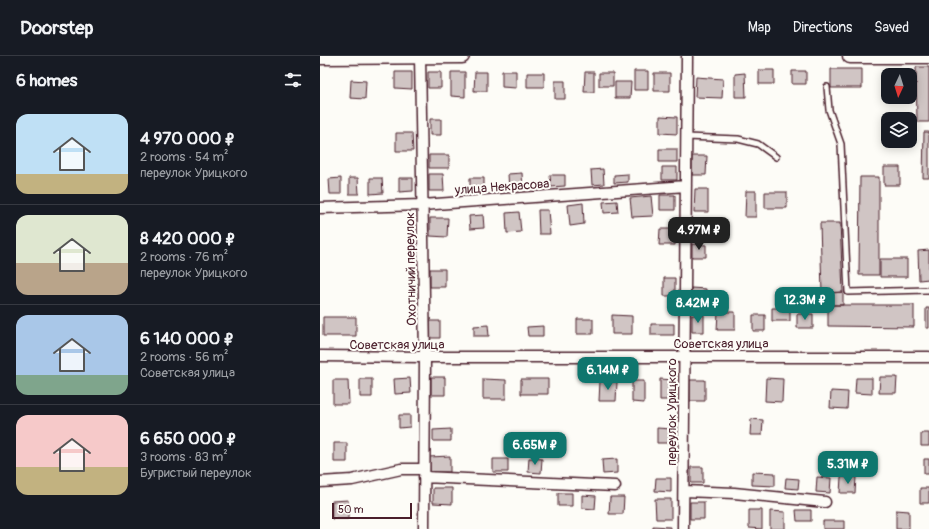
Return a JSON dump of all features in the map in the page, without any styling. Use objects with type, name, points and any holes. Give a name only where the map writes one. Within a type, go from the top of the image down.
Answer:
[{"type":"main road","points":[[320,57],[462,56]]},
{"type":"main road","points":[[850,56],[929,56]]},
{"type":"street","name":"Охотничий переулок","points":[[420,56],[425,357],[424,529]]},
{"type":"street","name":"переулок Урицкого","points":[[683,529],[687,56]]},
{"type":"street","name":"улица Некрасова","points":[[320,208],[422,205],[686,186]]},
{"type":"street","name":"Советская улица","points":[[320,356],[929,357]]},
{"type":"street","points":[[320,482],[352,480],[401,469],[424,473],[615,486]]},
{"type":"street","points":[[684,491],[734,493],[825,502]]},
{"type":"lane","points":[[827,87],[829,110],[841,144],[848,292],[929,290]]},
{"type":"lane","points":[[686,137],[738,139],[758,144],[776,157]]},
{"type":"building","points":[[929,67],[929,122],[917,122],[916,68]]},
{"type":"building","points":[[831,69],[862,69],[862,88],[831,88]]},
{"type":"building","points":[[759,70],[774,70],[774,84],[759,84]]},
{"type":"building","points":[[502,71],[516,71],[516,88],[502,87]]},
{"type":"building","points":[[634,71],[648,71],[648,90],[634,90]]},
{"type":"building","points":[[792,71],[806,71],[806,84],[792,84]]},
{"type":"building","points":[[395,72],[412,72],[412,89],[395,88]]},
{"type":"building","points":[[428,72],[441,72],[441,88],[428,88]]},
{"type":"building","points":[[451,72],[465,72],[465,97],[451,96]]},
{"type":"building","points":[[475,72],[487,72],[487,91],[474,91]]},
{"type":"building","points":[[585,72],[594,72],[594,92],[584,92]]},
{"type":"building","points":[[527,73],[544,73],[544,87],[527,87]]},
{"type":"building","points":[[599,73],[613,73],[613,86],[599,86]]},
{"type":"building","points":[[654,73],[670,73],[670,91],[654,91]]},
{"type":"building","points":[[745,73],[746,97],[735,97],[735,74]]},
{"type":"building","points":[[696,77],[723,79],[722,98],[695,97]]},
{"type":"building","points":[[351,80],[366,81],[365,99],[350,98]]},
{"type":"building","points":[[555,81],[565,81],[565,99],[555,99]]},
{"type":"building","points":[[615,82],[631,82],[630,98],[615,98]]},
{"type":"building","points":[[660,116],[677,117],[677,134],[660,133]]},
{"type":"building","points":[[430,119],[441,119],[441,135],[430,135]]},
{"type":"building","points":[[924,132],[929,132],[929,178],[923,178]]},
{"type":"building","points":[[396,133],[412,133],[413,151],[396,151]]},
{"type":"building","points":[[659,149],[677,149],[677,162],[659,162]]},
{"type":"building","points":[[429,155],[449,155],[449,168],[429,168]]},
{"type":"building","points":[[692,156],[707,156],[706,175],[692,175]]},
{"type":"building","points":[[662,167],[677,167],[677,180],[662,180]]},
{"type":"building","points":[[884,167],[900,167],[900,185],[884,185]]},
{"type":"building","points":[[603,169],[604,184],[592,185],[591,170]]},
{"type":"building","points":[[522,173],[523,190],[509,190],[508,174]]},
{"type":"building","points":[[429,174],[443,174],[444,191],[429,191]]},
{"type":"building","points":[[628,174],[628,182],[614,183],[614,175]]},
{"type":"building","points":[[550,175],[565,175],[565,186],[551,187]]},
{"type":"building","points":[[860,177],[879,177],[879,275],[859,275]]},
{"type":"building","points":[[341,178],[341,194],[330,194],[329,179]]},
{"type":"building","points":[[349,178],[358,178],[359,194],[349,194]]},
{"type":"building","points":[[370,178],[382,178],[383,193],[370,194]]},
{"type":"building","points":[[399,178],[413,178],[413,191],[399,192]]},
{"type":"building","points":[[470,178],[484,178],[484,191],[470,191]]},
{"type":"building","points":[[695,189],[708,189],[708,212],[694,212]]},
{"type":"building","points":[[746,191],[756,191],[756,217],[745,217]]},
{"type":"building","points":[[765,192],[787,192],[787,208],[765,208]]},
{"type":"building","points":[[660,195],[675,195],[675,210],[660,210]]},
{"type":"building","points":[[651,196],[653,216],[632,217],[630,198]]},
{"type":"building","points":[[617,201],[618,212],[604,213],[603,202]]},
{"type":"building","points":[[583,203],[584,224],[570,226],[568,205]]},
{"type":"building","points":[[538,210],[548,210],[550,234],[539,234]]},
{"type":"building","points":[[519,212],[521,232],[507,233],[506,213]]},
{"type":"building","points":[[483,215],[484,228],[470,229],[469,216]]},
{"type":"building","points":[[430,218],[448,218],[447,237],[430,236]]},
{"type":"building","points":[[691,220],[714,221],[714,236],[691,235]]},
{"type":"building","points":[[820,223],[840,223],[843,292],[822,293]]},
{"type":"building","points":[[660,229],[676,229],[675,245],[659,245]]},
{"type":"building","points":[[692,244],[706,245],[706,257],[692,257]]},
{"type":"building","points":[[929,250],[929,279],[919,280],[918,251]]},
{"type":"building","points":[[880,259],[907,259],[907,277],[880,277]]},
{"type":"building","points":[[430,269],[445,269],[445,287],[430,287]]},
{"type":"building","points":[[664,278],[675,278],[675,296],[664,296]]},
{"type":"building","points":[[691,288],[706,289],[706,301],[691,301]]},
{"type":"building","points":[[843,292],[843,305],[832,305],[832,293]]},
{"type":"building","points":[[828,305],[914,305],[914,327],[828,326]]},
{"type":"building","points":[[772,308],[790,308],[790,321],[772,321]]},
{"type":"building","points":[[926,308],[929,308],[929,328],[926,328]]},
{"type":"building","points":[[718,312],[735,312],[735,330],[717,330]]},
{"type":"building","points":[[797,314],[813,314],[813,328],[797,328]]},
{"type":"building","points":[[612,315],[632,316],[632,334],[612,334]]},
{"type":"building","points":[[692,315],[704,315],[704,332],[692,332]]},
{"type":"building","points":[[753,315],[765,315],[765,331],[753,331]]},
{"type":"building","points":[[323,317],[356,317],[356,336],[323,336]]},
{"type":"building","points":[[577,319],[593,319],[593,334],[577,334]]},
{"type":"building","points":[[430,321],[440,321],[440,338],[430,338]]},
{"type":"building","points":[[651,324],[674,324],[674,335],[651,335]]},
{"type":"building","points":[[488,325],[489,336],[474,336],[474,326]]},
{"type":"building","points":[[543,326],[543,336],[528,336],[527,327]]},
{"type":"building","points":[[431,377],[445,377],[445,395],[431,395]]},
{"type":"building","points":[[880,377],[897,377],[896,393],[879,393]]},
{"type":"building","points":[[410,378],[411,393],[395,394],[394,379]]},
{"type":"building","points":[[766,378],[783,379],[782,402],[765,401]]},
{"type":"building","points":[[856,378],[872,378],[872,394],[855,393]]},
{"type":"building","points":[[360,379],[372,379],[372,397],[360,397]]},
{"type":"building","points":[[483,379],[506,380],[506,399],[483,399]]},
{"type":"building","points":[[521,379],[548,379],[548,394],[521,394]]},
{"type":"building","points":[[660,379],[674,380],[674,400],[660,400]]},
{"type":"building","points":[[333,380],[348,380],[349,404],[333,404]]},
{"type":"building","points":[[690,380],[705,380],[705,401],[690,401]]},
{"type":"building","points":[[600,381],[617,382],[616,401],[599,401]]},
{"type":"building","points":[[632,381],[644,381],[644,403],[632,402]]},
{"type":"building","points":[[831,391],[848,392],[847,409],[830,408]]},
{"type":"building","points":[[399,415],[410,415],[410,427],[399,428]]},
{"type":"building","points":[[751,419],[763,420],[762,435],[750,435]]},
{"type":"building","points":[[657,428],[672,429],[672,443],[657,443]]},
{"type":"building","points":[[451,429],[451,441],[433,441],[433,430]]},
{"type":"building","points":[[921,433],[929,433],[929,446],[921,446]]},
{"type":"building","points":[[334,443],[347,443],[347,462],[334,462]]},
{"type":"building","points":[[450,456],[450,472],[430,472],[429,457]]},
{"type":"building","points":[[529,458],[542,459],[541,473],[528,472]]},
{"type":"building","points":[[493,459],[508,459],[508,472],[493,472]]},
{"type":"building","points":[[617,459],[617,473],[603,474],[602,460]]},
{"type":"building","points":[[924,459],[929,459],[929,474],[924,474]]},
{"type":"building","points":[[691,467],[703,467],[703,483],[691,483]]},
{"type":"building","points":[[752,472],[775,473],[775,486],[752,485]]},
{"type":"building","points":[[817,477],[831,478],[830,493],[816,492]]},
{"type":"building","points":[[841,477],[856,477],[855,493],[840,493]]},
{"type":"building","points":[[656,478],[671,478],[671,492],[655,491]]},
{"type":"building","points":[[786,478],[799,479],[798,489],[785,488]]},
{"type":"building","points":[[433,488],[452,488],[452,504],[433,503]]},
{"type":"building","points":[[920,488],[929,488],[929,503],[920,503]]},
{"type":"building","points":[[558,493],[572,493],[572,506],[558,506]]},
{"type":"building","points":[[582,495],[596,496],[595,509],[582,508]]},
{"type":"building","points":[[610,497],[624,497],[623,514],[609,514]]},
{"type":"building","points":[[655,499],[671,499],[671,519],[656,519]]},
{"type":"building","points":[[348,500],[348,519],[332,519],[332,501]]},
{"type":"building","points":[[690,502],[704,502],[704,519],[690,519]]},
{"type":"building","points":[[749,510],[762,510],[762,529],[749,528]]},
{"type":"building","points":[[796,510],[811,510],[811,521],[797,521]]},
{"type":"building","points":[[896,510],[909,511],[909,529],[896,529]]},
{"type":"building","points":[[770,511],[785,512],[785,529],[770,529]]},
{"type":"building","points":[[823,521],[844,521],[844,529],[823,529]]},
{"type":"building","points":[[653,526],[670,527],[670,529],[653,529]]}]
